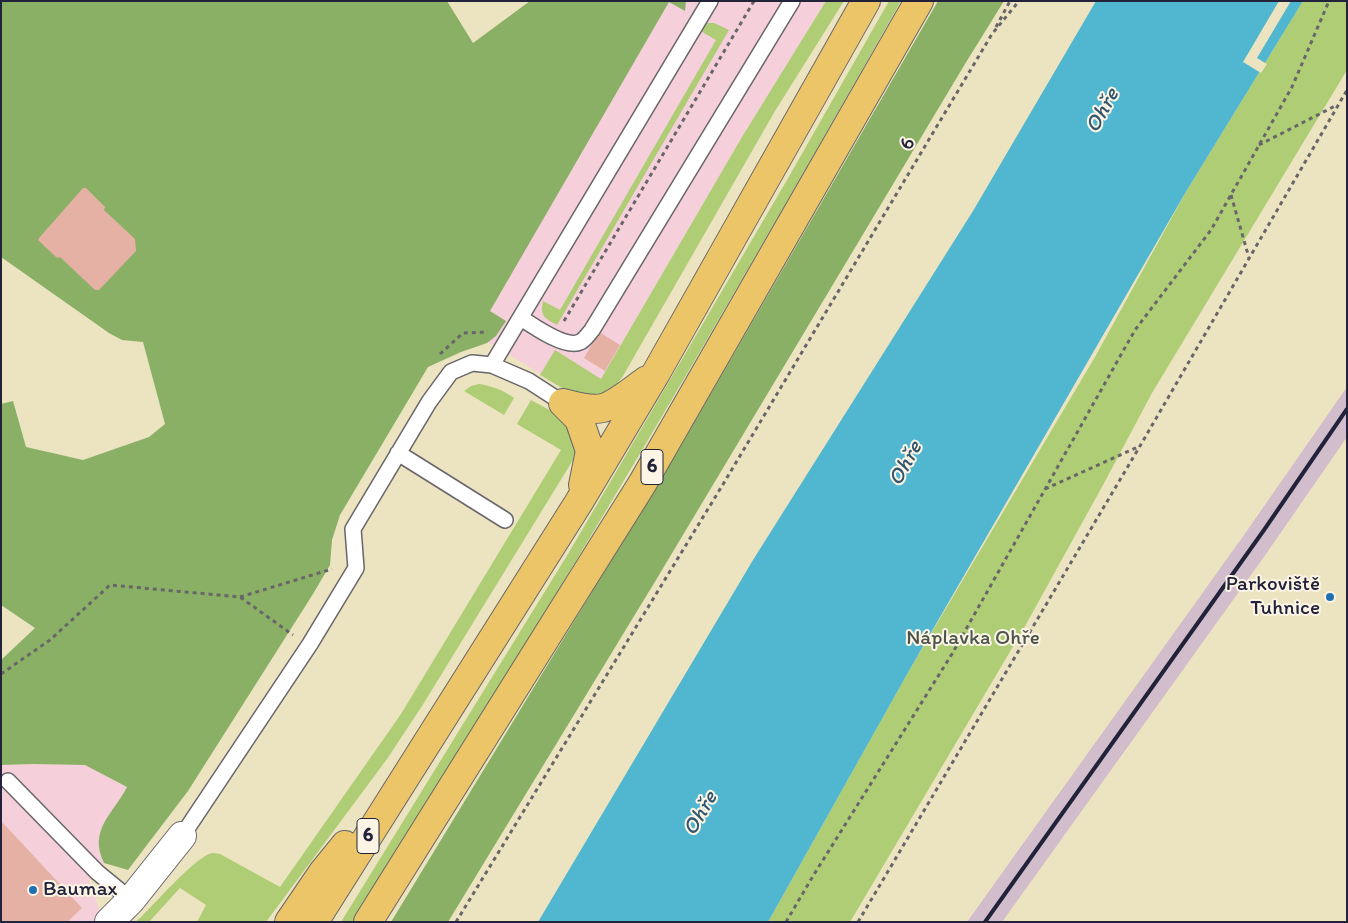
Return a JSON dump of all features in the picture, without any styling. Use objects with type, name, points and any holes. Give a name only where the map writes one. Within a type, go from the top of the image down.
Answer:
[{"type":"highway","name":"6","points":[[314,922],[579,502],[656,373],[866,1]]},
{"type":"highway","name":"6","points":[[368,922],[642,484],[919,1]]},
{"type":"highway","points":[[563,403],[585,408],[603,408],[623,397],[656,373]]},
{"type":"highway","points":[[563,403],[579,419],[590,451],[579,502]]},
{"type":"highway","points":[[289,922],[323,872],[422,750]]},
{"type":"street","points":[[108,922],[131,900],[182,836]]},
{"type":"lane","points":[[492,365],[710,1]]},
{"type":"lane","points":[[521,318],[555,338],[572,343],[580,342],[592,330],[792,1]]},
{"type":"lane","points":[[182,836],[310,644],[356,568],[353,528],[429,402],[451,372],[472,364],[492,365],[529,381],[563,403]]},
{"type":"lane","points":[[398,453],[505,520]]},
{"type":"lane","points":[[8,781],[97,872],[131,900]]},
{"type":"path","points":[[555,338],[754,1]]},
{"type":"path","points":[[992,34],[1010,1]]},
{"type":"path","name":"6","points":[[456,922],[712,502],[992,34],[1019,1]]},
{"type":"path","points":[[786,922],[952,654],[1135,330],[1211,230],[1292,87],[1329,1]]},
{"type":"path","points":[[858,922],[1140,446],[1347,90]]},
{"type":"path","points":[[1259,146],[1338,104]]},
{"type":"path","points":[[1231,195],[1249,258]]},
{"type":"path","points":[[1045,489],[1140,446]]},
{"type":"path","points":[[1,674],[50,640],[110,585],[240,597],[335,568]]},
{"type":"path","points":[[240,597],[294,636]]},
{"type":"shaded area","points":[[626,1],[826,1],[742,137],[601,379],[579,397],[445,316]]},
{"type":"shaded area","points":[[1347,387],[1347,437],[1266,554],[1002,922],[967,922],[1244,535]]},
{"type":"shaded area","points":[[1,765],[85,765],[127,787],[99,835],[99,852],[104,863],[89,880],[100,912],[94,922],[1,922]]},
{"type":"green space","points":[[1,1],[447,1],[473,43],[530,1],[686,1],[685,11],[669,2],[490,311],[506,321],[496,336],[487,343],[428,367],[340,515],[332,540],[330,565],[313,594],[188,791],[128,870],[104,863],[99,841],[104,823],[127,787],[85,765],[1,765],[1,660],[35,628],[1,605],[1,404],[13,401],[26,447],[83,460],[149,437],[165,424],[143,342],[122,340],[109,333],[1,257]]},
{"type":"green space","points":[[826,1],[844,1],[775,111],[623,376],[613,388],[603,395],[593,398],[573,394],[540,375],[555,350],[601,379],[742,137]]},
{"type":"green space","points":[[889,1],[901,1],[759,251],[597,526],[354,922],[341,922],[568,554],[787,180]]},
{"type":"green space","points":[[938,1],[1004,1],[448,922],[391,922],[679,449]]},
{"type":"green space","name":"Náplavka Ohře","points":[[1303,1],[1347,1],[1347,70],[1152,393],[1024,628],[850,922],[768,922],[910,669],[1095,357],[1187,190]]},
{"type":"green space","points":[[707,23],[714,23],[729,30],[557,325],[544,316],[542,310],[543,301],[560,310],[716,40],[699,30]]},
{"type":"green space","points":[[479,384],[497,389],[514,398],[504,415],[464,391],[471,386]]},
{"type":"green space","points":[[531,400],[559,417],[570,428],[576,446],[573,460],[422,706],[387,759],[266,922],[197,922],[206,905],[180,888],[149,922],[136,922],[185,872],[195,863],[212,853],[220,854],[280,887],[401,714],[561,450],[517,424]]},
{"type":"water","name":"Ohře","points":[[1096,1],[1303,1],[1187,190],[910,669],[768,922],[538,922],[753,560],[973,211]]},
{"type":"pier","points":[[1279,1],[1291,1],[1257,58],[1267,64],[1261,73],[1243,62]]},
{"type":"building","points":[[83,188],[86,188],[105,207],[104,210],[135,239],[136,251],[99,290],[95,290],[60,257],[57,258],[38,240]]},
{"type":"building","points":[[599,332],[620,345],[605,371],[584,358]]},
{"type":"building","name":"Baumax","points":[[3,823],[82,908],[67,922],[1,922],[1,825]]},
{"type":"railway","points":[[985,922],[1264,530],[1347,409]]},
{"type":"place","name":"Parkoviště Tuhnice","points":[[1330,597]]},
{"type":"place","name":"Baumax","points":[[33,890]]}]
